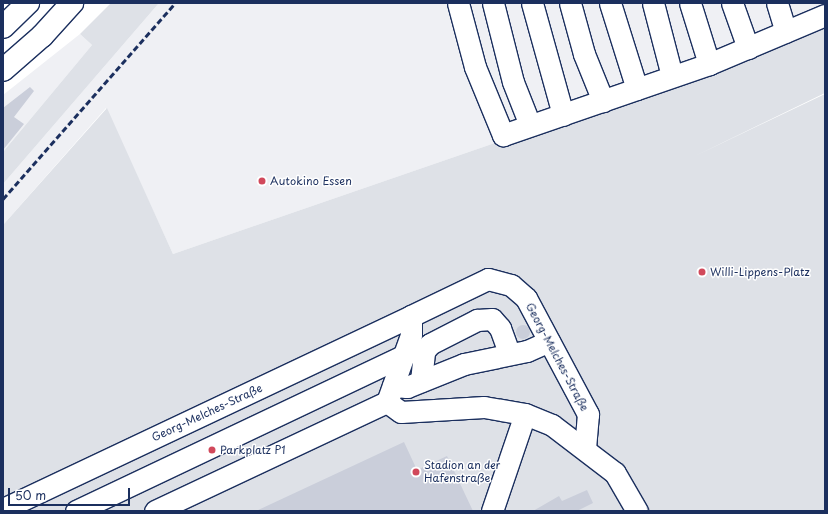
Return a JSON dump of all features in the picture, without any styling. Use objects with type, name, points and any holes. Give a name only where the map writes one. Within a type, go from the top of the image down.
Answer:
[{"type":"main road","points":[[3,27],[28,3]]},
{"type":"main road","points":[[3,70],[42,36],[72,3]]},
{"type":"lane","points":[[458,3],[475,67],[503,135],[709,64],[786,32],[817,12]]},
{"type":"lane","points":[[493,3],[513,82],[530,125]]},
{"type":"lane","points":[[532,3],[563,115]]},
{"type":"lane","points":[[570,3],[584,54],[603,101]]},
{"type":"lane","points":[[610,3],[637,88]]},
{"type":"lane","points":[[654,3],[672,76]]},
{"type":"lane","points":[[690,3],[709,64]]},
{"type":"lane","points":[[732,3],[748,48]]},
{"type":"lane","points":[[777,3],[786,32]]},
{"type":"lane","name":"Georg-Melches-Straße","points":[[3,509],[488,279],[511,285],[526,298],[588,414],[585,448]]},
{"type":"lane","points":[[390,394],[405,355],[411,316]]},
{"type":"lane","points":[[421,381],[424,350],[430,344],[477,320],[492,319],[500,328],[509,353]]},
{"type":"lane","points":[[155,511],[390,394],[464,364],[539,347],[549,341]]},
{"type":"lane","points":[[76,511],[405,355]]},
{"type":"lane","points":[[390,394],[402,412],[484,407],[525,414],[552,425],[585,448],[615,473],[637,511]]},
{"type":"lane","points":[[492,511],[525,414]]},
{"type":"shaded area","points":[[111,3],[159,3],[3,184],[3,152],[92,45],[80,34]]},
{"type":"shaded area","name":"Autokino Essen","points":[[159,3],[825,3],[825,29],[173,254],[106,108],[3,225],[3,184]]},
{"type":"shaded area","points":[[825,29],[825,93],[693,157],[825,94],[825,511],[3,511],[3,225],[107,108],[173,254]]},
{"type":"shaded area","points":[[80,34],[92,45],[3,152],[3,95]]},
{"type":"building","points":[[30,87],[34,91],[14,117],[24,124],[3,150],[3,108]]},
{"type":"building","points":[[520,325],[526,325],[530,329],[530,335],[526,339],[520,339],[516,335],[516,329]]},
{"type":"building","name":"Stadion an der Hafenstraße","points":[[404,442],[417,470],[447,456],[473,511],[256,511]]},
{"type":"building","points":[[587,490],[593,503],[577,511],[533,511],[559,496],[562,501]]},
{"type":"railway","points":[[3,199],[175,3]]},
{"type":"place","name":"Autokino Essen","points":[[262,181]]},
{"type":"place","name":"Willi-Lippens-Platz","points":[[702,272]]},
{"type":"place","name":"Parkplatz P1","points":[[212,450]]},
{"type":"place","name":"Stadion an der Hafenstraße","points":[[416,472]]}]
